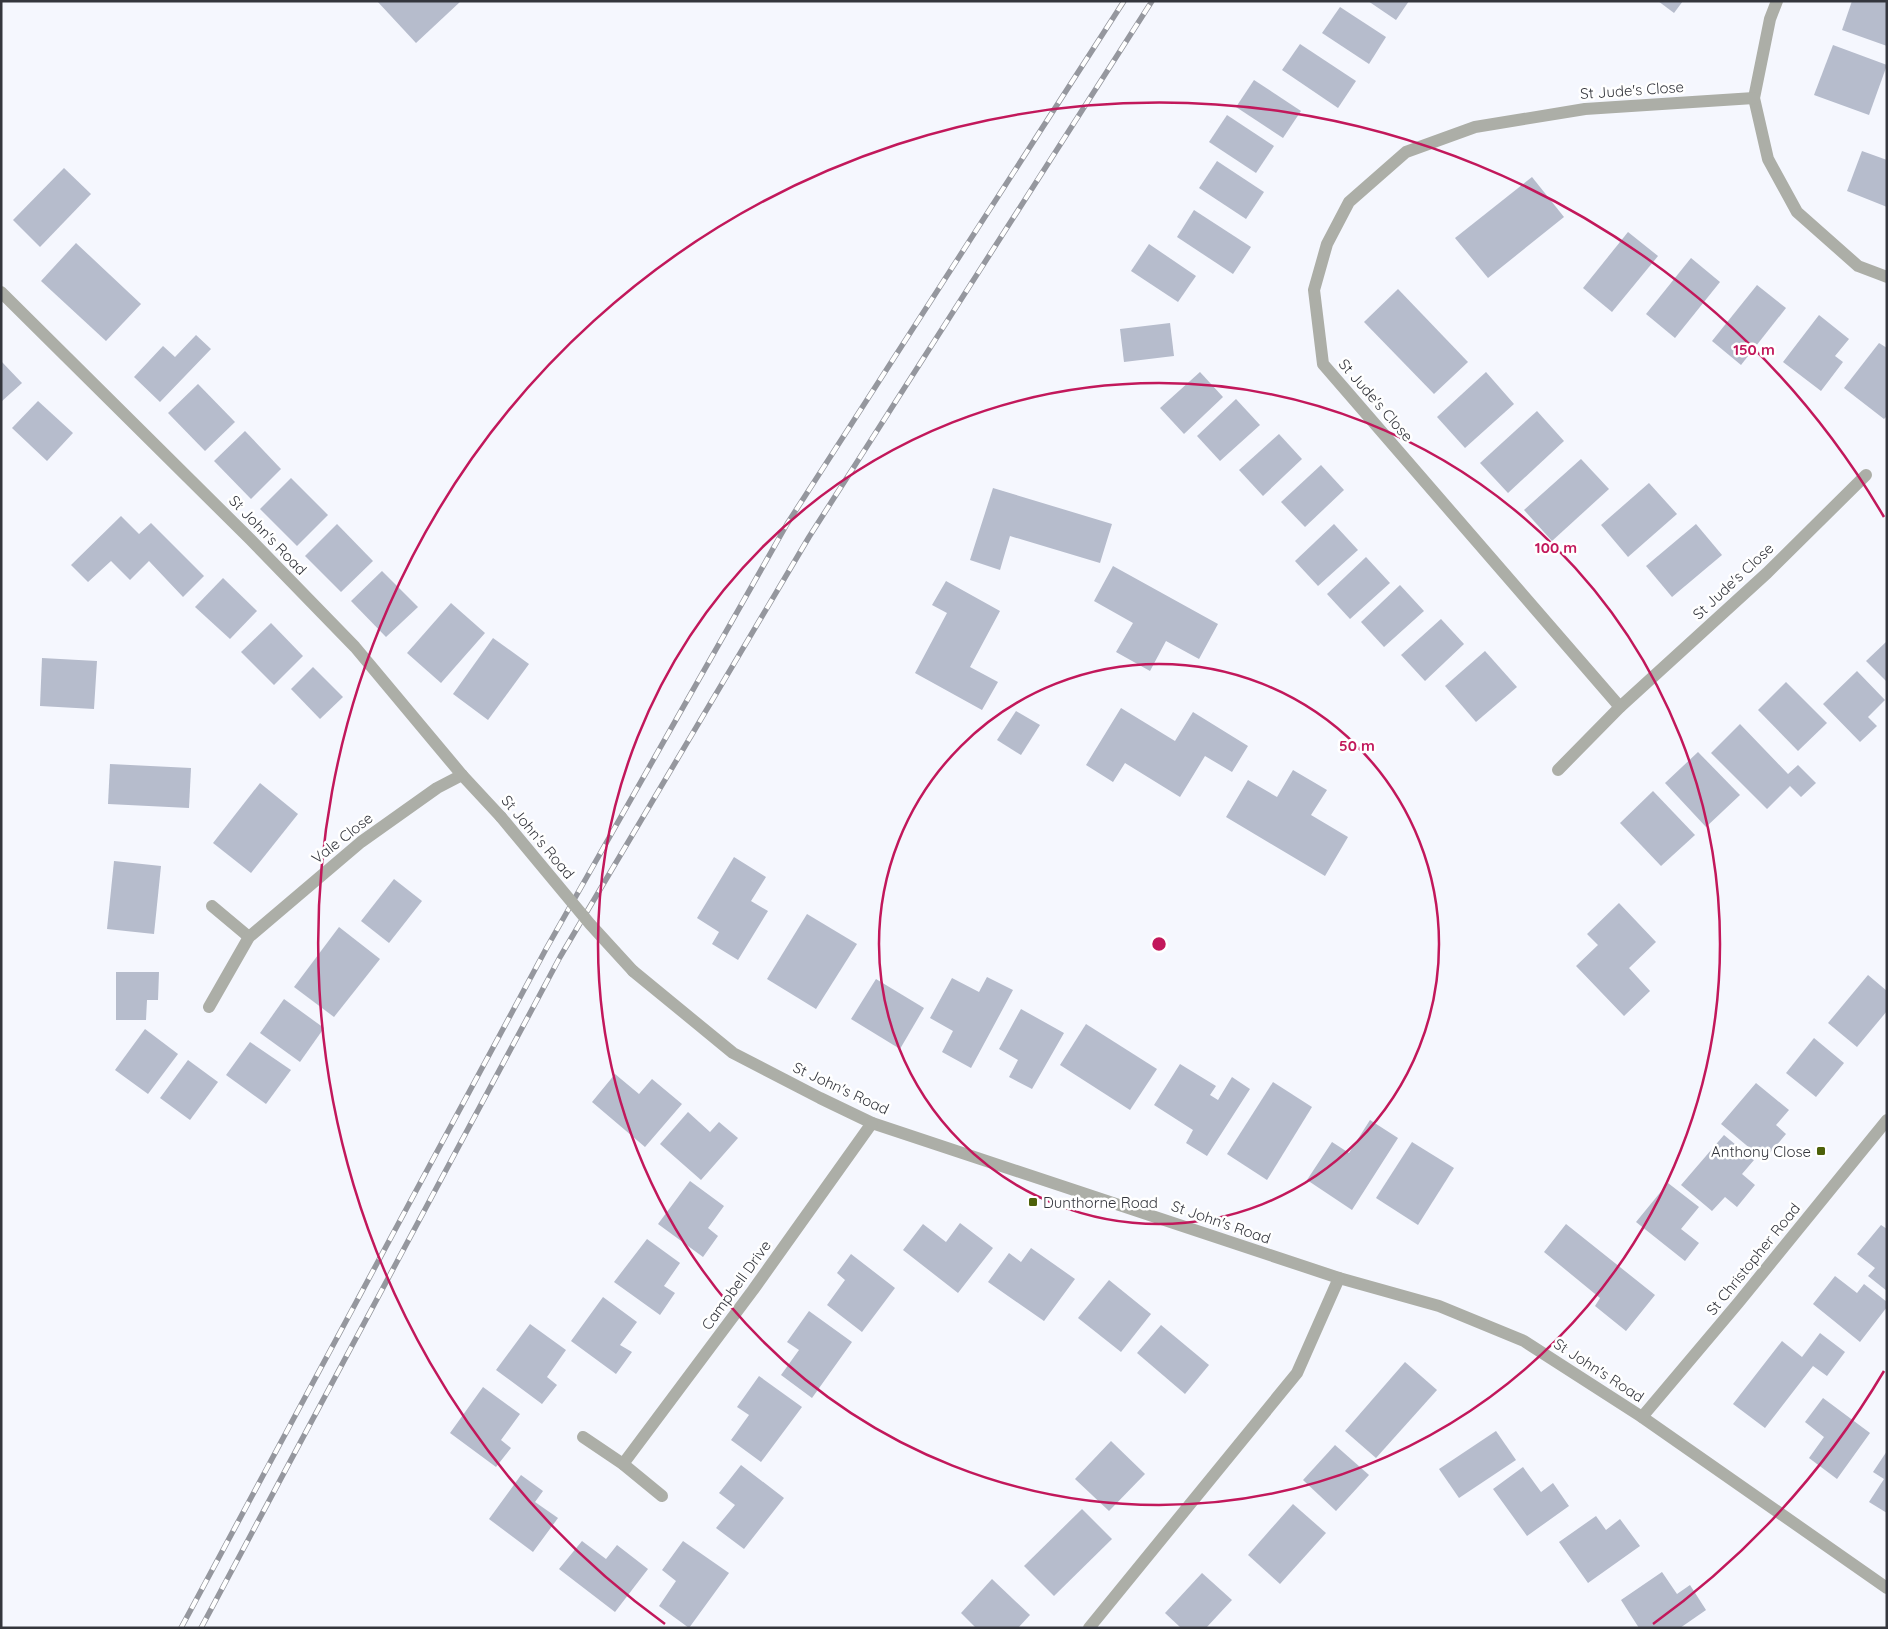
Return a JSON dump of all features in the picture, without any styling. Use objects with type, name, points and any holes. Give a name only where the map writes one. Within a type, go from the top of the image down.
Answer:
[{"type":"street","points":[[1778,1],[1770,19],[1754,98],[1768,159],[1796,212],[1858,266],[1887,277]]},
{"type":"street","name":"St Jude's Close","points":[[1620,707],[1323,364],[1314,290],[1327,244],[1349,202],[1406,152],[1475,127],[1585,109],[1754,98]]},
{"type":"street","name":"St John's Road","points":[[1,292],[250,539],[355,647],[462,775],[501,817],[590,924],[633,971],[734,1053],[872,1123],[1339,1278],[1439,1306],[1524,1341],[1642,1417],[1887,1588]]},
{"type":"street","name":"St Jude's Close","points":[[1558,770],[1620,707],[1767,573],[1866,475]]},
{"type":"street","name":"Vale Close","points":[[209,1007],[249,937],[361,842],[437,788],[462,775]]},
{"type":"street","points":[[212,906],[249,937]]},
{"type":"street","name":"St Christopher Road","points":[[1642,1417],[1745,1295],[1887,1120]]},
{"type":"street","name":"Campbell Drive","points":[[623,1464],[753,1290],[872,1123]]},
{"type":"street","points":[[1089,1628],[1296,1373],[1339,1278]]},
{"type":"street","points":[[583,1438],[623,1464],[662,1496]]},
{"type":"building","points":[[377,1],[461,1],[416,43]]},
{"type":"building","points":[[1368,1],[1409,1],[1396,20]]},
{"type":"building","points":[[1658,1],[1683,1],[1674,13]]},
{"type":"building","points":[[1852,1],[1887,1],[1887,46],[1842,30]]},
{"type":"building","points":[[1340,7],[1386,37],[1369,64],[1322,33]]},
{"type":"building","points":[[1300,44],[1356,81],[1338,108],[1282,70]]},
{"type":"building","points":[[1833,45],[1887,65],[1869,115],[1814,95]]},
{"type":"building","points":[[1254,80],[1301,111],[1283,138],[1236,107]]},
{"type":"building","points":[[1227,115],[1274,146],[1256,173],[1209,142]]},
{"type":"building","points":[[1862,151],[1887,160],[1887,207],[1847,191]]},
{"type":"building","points":[[1217,161],[1264,192],[1246,219],[1199,188]]},
{"type":"building","points":[[64,168],[91,194],[40,247],[13,220]]},
{"type":"building","points":[[1532,177],[1564,217],[1488,278],[1455,238]]},
{"type":"building","points":[[1194,210],[1251,247],[1233,274],[1177,237]]},
{"type":"building","points":[[1628,232],[1658,256],[1612,312],[1583,288]]},
{"type":"building","points":[[76,243],[141,304],[106,341],[41,281]]},
{"type":"building","points":[[1149,244],[1196,276],[1178,302],[1131,271]]},
{"type":"building","points":[[1691,258],[1720,282],[1675,338],[1646,314]]},
{"type":"building","points":[[1757,285],[1786,308],[1741,365],[1712,341]]},
{"type":"building","points":[[1398,289],[1468,362],[1434,394],[1364,322]]},
{"type":"building","points":[[1819,315],[1849,339],[1835,356],[1843,362],[1821,391],[1783,362]]},
{"type":"building","points":[[1170,323],[1174,356],[1124,362],[1120,329]]},
{"type":"building","points":[[196,335],[211,349],[160,402],[134,377],[163,346],[175,357]]},
{"type":"building","points":[[1879,343],[1887,348],[1887,416],[1884,419],[1844,388]]},
{"type":"building","points":[[1,361],[22,383],[1,402]]},
{"type":"building","points":[[1200,372],[1223,397],[1184,434],[1160,408]]},
{"type":"building","points":[[1486,372],[1514,404],[1465,448],[1437,417]]},
{"type":"building","points":[[198,384],[235,422],[205,451],[168,413]]},
{"type":"building","points":[[1236,399],[1260,425],[1220,461],[1197,436]]},
{"type":"building","points":[[38,401],[73,433],[47,461],[12,428]]},
{"type":"building","points":[[1537,411],[1564,441],[1508,493],[1480,463]]},
{"type":"building","points":[[245,431],[281,469],[251,499],[214,461]]},
{"type":"building","points":[[1279,434],[1302,459],[1263,496],[1239,470]]},
{"type":"building","points":[[1581,459],[1609,489],[1552,541],[1524,510]]},
{"type":"building","points":[[1321,465],[1344,490],[1305,527],[1281,502]]},
{"type":"building","points":[[291,478],[328,515],[297,546],[260,509]]},
{"type":"building","points":[[1649,483],[1677,514],[1628,557],[1601,525]]},
{"type":"building","points":[[993,488],[1112,524],[1100,563],[1010,536],[1000,570],[970,560]]},
{"type":"building","points":[[121,516],[139,534],[151,523],[204,576],[183,597],[149,561],[130,580],[111,561],[88,582],[71,565]]},
{"type":"building","points":[[337,524],[373,561],[341,592],[305,556]]},
{"type":"building","points":[[1334,524],[1358,550],[1318,586],[1295,561]]},
{"type":"building","points":[[1696,524],[1722,555],[1672,597],[1646,566]]},
{"type":"building","points":[[1366,557],[1390,583],[1350,619],[1327,594]]},
{"type":"building","points":[[1113,566],[1218,624],[1199,659],[1166,641],[1150,671],[1116,652],[1133,623],[1094,601]]},
{"type":"building","points":[[382,571],[418,607],[386,637],[351,601]]},
{"type":"building","points":[[223,578],[257,611],[230,639],[195,607]]},
{"type":"building","points":[[946,581],[1000,611],[970,667],[998,682],[982,710],[915,673],[947,613],[932,605]]},
{"type":"building","points":[[1400,585],[1424,611],[1384,647],[1361,622]]},
{"type":"building","points":[[451,603],[485,633],[441,683],[407,653]]},
{"type":"building","points":[[1441,619],[1464,644],[1425,681],[1401,655]]},
{"type":"building","points":[[271,623],[303,656],[274,685],[241,652]]},
{"type":"building","points":[[493,638],[529,664],[488,720],[453,694]]},
{"type":"building","points":[[1887,641],[1887,682],[1866,661]]},
{"type":"building","points":[[1485,651],[1517,687],[1476,722],[1445,686]]},
{"type":"building","points":[[42,658],[97,661],[94,709],[40,706]]},
{"type":"building","points":[[313,667],[343,697],[320,719],[291,689]]},
{"type":"building","points":[[1857,671],[1885,700],[1868,717],[1877,726],[1860,742],[1823,704]]},
{"type":"building","points":[[1786,682],[1827,723],[1798,751],[1758,710]]},
{"type":"building","points":[[1121,708],[1175,741],[1193,712],[1248,746],[1232,772],[1205,756],[1180,797],[1125,763],[1113,782],[1086,765]]},
{"type":"building","points":[[1016,711],[1040,725],[1021,755],[997,740]]},
{"type":"building","points":[[1740,724],[1788,774],[1798,765],[1816,783],[1801,797],[1790,786],[1767,809],[1711,753]]},
{"type":"building","points":[[1698,752],[1740,795],[1706,827],[1665,783]]},
{"type":"building","points":[[110,764],[191,768],[189,808],[108,804]]},
{"type":"building","points":[[1293,770],[1327,790],[1311,815],[1348,837],[1325,876],[1226,817],[1248,780],[1277,797]]},
{"type":"building","points":[[260,783],[298,814],[251,873],[213,843]]},
{"type":"building","points":[[1653,791],[1695,835],[1661,866],[1620,823]]},
{"type":"building","points":[[734,857],[766,877],[751,901],[768,911],[738,960],[712,944],[719,932],[697,918]]},
{"type":"building","points":[[114,861],[161,866],[154,934],[107,929]]},
{"type":"building","points":[[394,879],[422,901],[389,943],[361,921]]},
{"type":"building","points":[[1619,903],[1656,942],[1629,968],[1650,991],[1624,1016],[1576,966],[1598,945],[1587,934]]},
{"type":"building","points":[[807,914],[857,944],[816,1009],[767,979]]},
{"type":"building","points":[[339,927],[380,959],[334,1017],[294,987]]},
{"type":"building","points":[[116,972],[159,972],[158,1000],[147,1000],[146,1020],[116,1020]]},
{"type":"building","points":[[1868,975],[1887,991],[1887,1011],[1857,1047],[1828,1023]]},
{"type":"building","points":[[987,977],[1013,990],[971,1068],[942,1052],[953,1031],[930,1018],[952,978],[979,992]]},
{"type":"building","points":[[876,979],[924,1008],[900,1049],[851,1019]]},
{"type":"building","points":[[284,999],[324,1028],[300,1062],[260,1033]]},
{"type":"building","points":[[1021,1009],[1064,1033],[1032,1089],[1009,1077],[1018,1060],[999,1049]]},
{"type":"building","points":[[1086,1024],[1157,1069],[1130,1110],[1060,1065]]},
{"type":"building","points":[[145,1029],[178,1054],[148,1094],[115,1070]]},
{"type":"building","points":[[1814,1038],[1844,1063],[1816,1097],[1786,1073]]},
{"type":"building","points":[[250,1042],[291,1070],[266,1104],[226,1075]]},
{"type":"building","points":[[188,1060],[218,1082],[190,1120],[160,1098]]},
{"type":"building","points":[[1180,1064],[1216,1086],[1210,1095],[1218,1100],[1232,1077],[1250,1089],[1207,1156],[1186,1143],[1193,1130],[1154,1105]]},
{"type":"building","points":[[615,1074],[639,1094],[652,1079],[682,1104],[645,1147],[592,1102]]},
{"type":"building","points":[[1273,1082],[1312,1107],[1267,1180],[1227,1154]]},
{"type":"building","points":[[1756,1083],[1789,1110],[1776,1125],[1786,1134],[1764,1160],[1721,1124]]},
{"type":"building","points":[[688,1112],[710,1132],[719,1122],[738,1138],[701,1180],[660,1144]]},
{"type":"building","points":[[1370,1120],[1398,1138],[1352,1210],[1307,1180],[1332,1142],[1349,1153]]},
{"type":"building","points":[[1724,1135],[1754,1160],[1742,1174],[1755,1185],[1737,1207],[1725,1197],[1712,1211],[1681,1185]]},
{"type":"building","points":[[1412,1142],[1454,1168],[1418,1225],[1376,1198]]},
{"type":"building","points":[[690,1181],[724,1206],[708,1228],[718,1236],[703,1257],[658,1224]]},
{"type":"building","points":[[1668,1183],[1699,1207],[1681,1229],[1699,1243],[1685,1261],[1636,1222]]},
{"type":"building","points":[[960,1223],[993,1248],[958,1293],[903,1250],[923,1224],[946,1242]]},
{"type":"building","points":[[1566,1224],[1655,1295],[1626,1331],[1595,1306],[1600,1298],[1544,1252]]},
{"type":"building","points":[[1881,1225],[1887,1229],[1887,1291],[1868,1276],[1875,1268],[1857,1254]]},
{"type":"building","points":[[647,1239],[680,1263],[664,1286],[675,1293],[660,1315],[614,1282]]},
{"type":"building","points":[[1031,1248],[1075,1279],[1044,1321],[988,1282],[1009,1253],[1021,1262]]},
{"type":"building","points":[[851,1254],[895,1288],[862,1332],[827,1305],[845,1280],[837,1273]]},
{"type":"building","points":[[1835,1276],[1857,1293],[1864,1284],[1887,1302],[1887,1307],[1860,1342],[1813,1304]]},
{"type":"building","points":[[1109,1280],[1151,1314],[1121,1352],[1078,1318]]},
{"type":"building","points":[[603,1297],[637,1322],[620,1345],[632,1352],[616,1374],[571,1341]]},
{"type":"building","points":[[809,1311],[852,1342],[812,1398],[781,1375],[799,1350],[787,1342]]},
{"type":"building","points":[[530,1324],[566,1350],[547,1377],[557,1385],[542,1404],[496,1370]]},
{"type":"building","points":[[1161,1325],[1209,1365],[1185,1394],[1137,1353]]},
{"type":"building","points":[[1820,1333],[1845,1352],[1827,1376],[1813,1366],[1765,1428],[1733,1404],[1782,1341],[1802,1357]]},
{"type":"building","points":[[1405,1362],[1437,1390],[1376,1458],[1345,1431]]},
{"type":"building","points":[[759,1376],[802,1407],[761,1462],[731,1440],[749,1415],[737,1407]]},
{"type":"building","points":[[483,1387],[520,1414],[501,1440],[511,1448],[496,1467],[450,1433]]},
{"type":"building","points":[[1823,1398],[1870,1433],[1837,1479],[1809,1458],[1824,1437],[1805,1422]]},
{"type":"building","points":[[1496,1431],[1516,1460],[1459,1498],[1439,1469]]},
{"type":"building","points":[[1111,1441],[1145,1474],[1109,1511],[1075,1479]]},
{"type":"building","points":[[1335,1445],[1369,1475],[1336,1511],[1303,1480]]},
{"type":"building","points":[[1887,1451],[1887,1513],[1869,1502],[1884,1479],[1873,1472]]},
{"type":"building","points":[[741,1465],[784,1498],[744,1549],[716,1528],[735,1505],[719,1493]]},
{"type":"building","points":[[1523,1467],[1541,1492],[1553,1483],[1569,1506],[1527,1536],[1493,1489]]},
{"type":"building","points":[[521,1475],[543,1491],[535,1502],[558,1518],[533,1552],[489,1519]]},
{"type":"building","points":[[1293,1504],[1326,1533],[1280,1584],[1248,1555]]},
{"type":"building","points":[[1082,1509],[1112,1539],[1054,1596],[1024,1566]]},
{"type":"building","points":[[1596,1516],[1606,1530],[1620,1519],[1640,1546],[1588,1583],[1559,1542]]},
{"type":"building","points":[[582,1541],[606,1559],[617,1545],[648,1569],[615,1612],[559,1569]]},
{"type":"building","points":[[683,1541],[729,1573],[689,1628],[659,1606],[676,1581],[662,1570]]},
{"type":"building","points":[[1662,1572],[1677,1594],[1690,1585],[1706,1610],[1680,1628],[1639,1628],[1621,1600]]},
{"type":"building","points":[[1202,1573],[1232,1600],[1206,1628],[1181,1628],[1165,1613]]},
{"type":"building","points":[[992,1579],[1030,1615],[1018,1628],[976,1628],[961,1613]]},
{"type":"railway","points":[[181,1628],[546,949],[787,524],[1124,1]]},
{"type":"railway","points":[[201,1628],[560,957],[809,537],[1152,1]]},
{"type":"place","name":"Anthony Close","points":[[1821,1151]]},
{"type":"place","name":"Dunthorne Road","points":[[1033,1202]]}]
